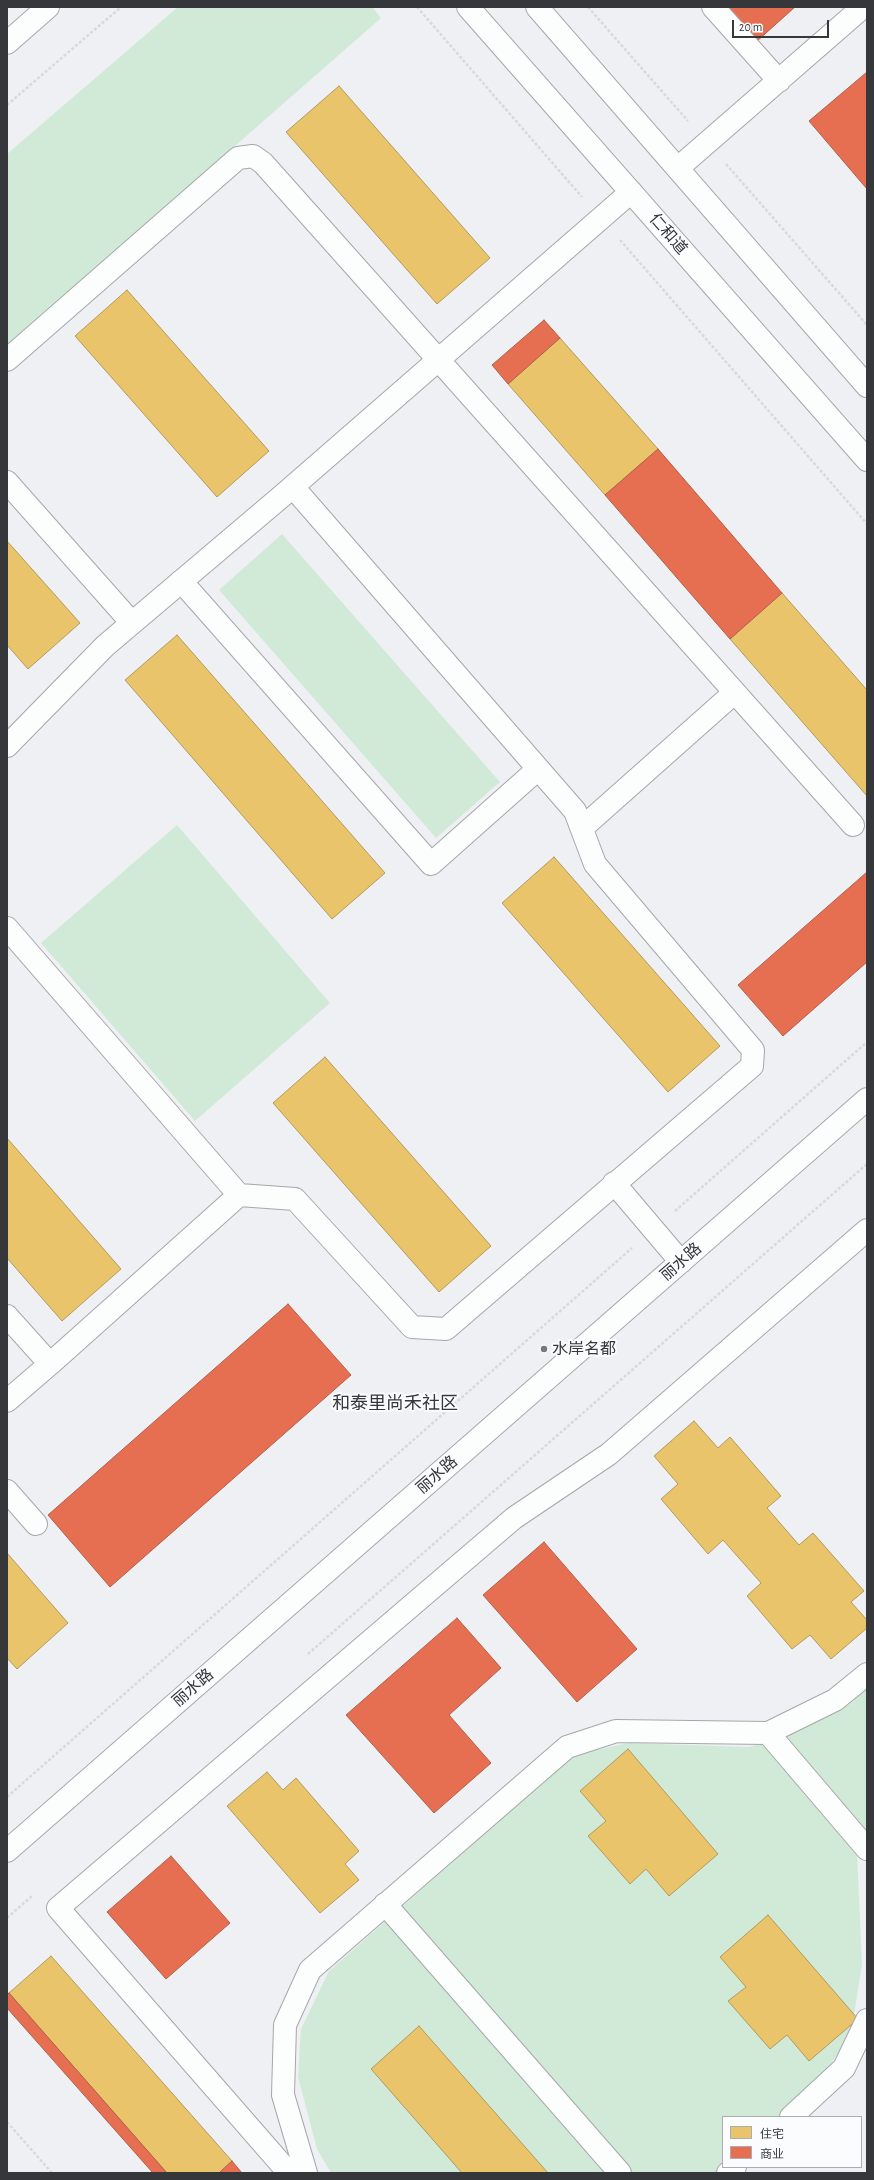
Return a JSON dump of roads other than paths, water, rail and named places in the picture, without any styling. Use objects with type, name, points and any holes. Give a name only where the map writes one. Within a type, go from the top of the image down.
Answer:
[{"type":"main road","points":[[7,43],[48,7]]},
{"type":"main road","name":"仁和道","points":[[468,7],[867,460]]},
{"type":"main road","points":[[537,7],[867,386]]},
{"type":"main road","points":[[713,7],[779,81]]},
{"type":"main road","points":[[678,168],[863,7]]},
{"type":"main road","points":[[7,360],[238,158],[253,156],[263,163],[853,825]]},
{"type":"main road","points":[[7,746],[105,646],[293,487],[631,192]]},
{"type":"main road","points":[[7,482],[132,623]]},
{"type":"main road","points":[[7,928],[240,1195],[295,1199],[412,1327],[446,1329],[614,1183],[752,1066],[753,1050],[595,864],[575,812],[293,487]]},
{"type":"main road","points":[[181,582],[431,864],[538,769]]},
{"type":"main road","points":[[582,828],[734,693]]},
{"type":"main road","name":"丽水路","points":[[7,1851],[867,1099]]},
{"type":"main road","points":[[614,1183],[681,1262]]},
{"type":"main road","points":[[7,1401],[240,1195]]},
{"type":"main road","points":[[289,2173],[58,1908],[514,1518],[609,1454],[867,1230]]},
{"type":"main road","points":[[7,1316],[50,1364]]},
{"type":"main road","points":[[7,1491],[36,1524]]},
{"type":"main road","points":[[306,2173],[283,2095],[285,2026],[310,1970],[567,1747],[616,1731],[768,1733],[835,1700],[867,1674]]},
{"type":"main road","points":[[768,1733],[867,1849]]},
{"type":"main road","points":[[385,1904],[620,2173]]},
{"type":"main road","points":[[792,2116],[844,2068],[867,2020]]},
{"type":"place","name":"水岸名都","points":[[544,1349]]},
{"type":"district","name":"和泰里尚禾社区","points":[[395,1404]]}]
